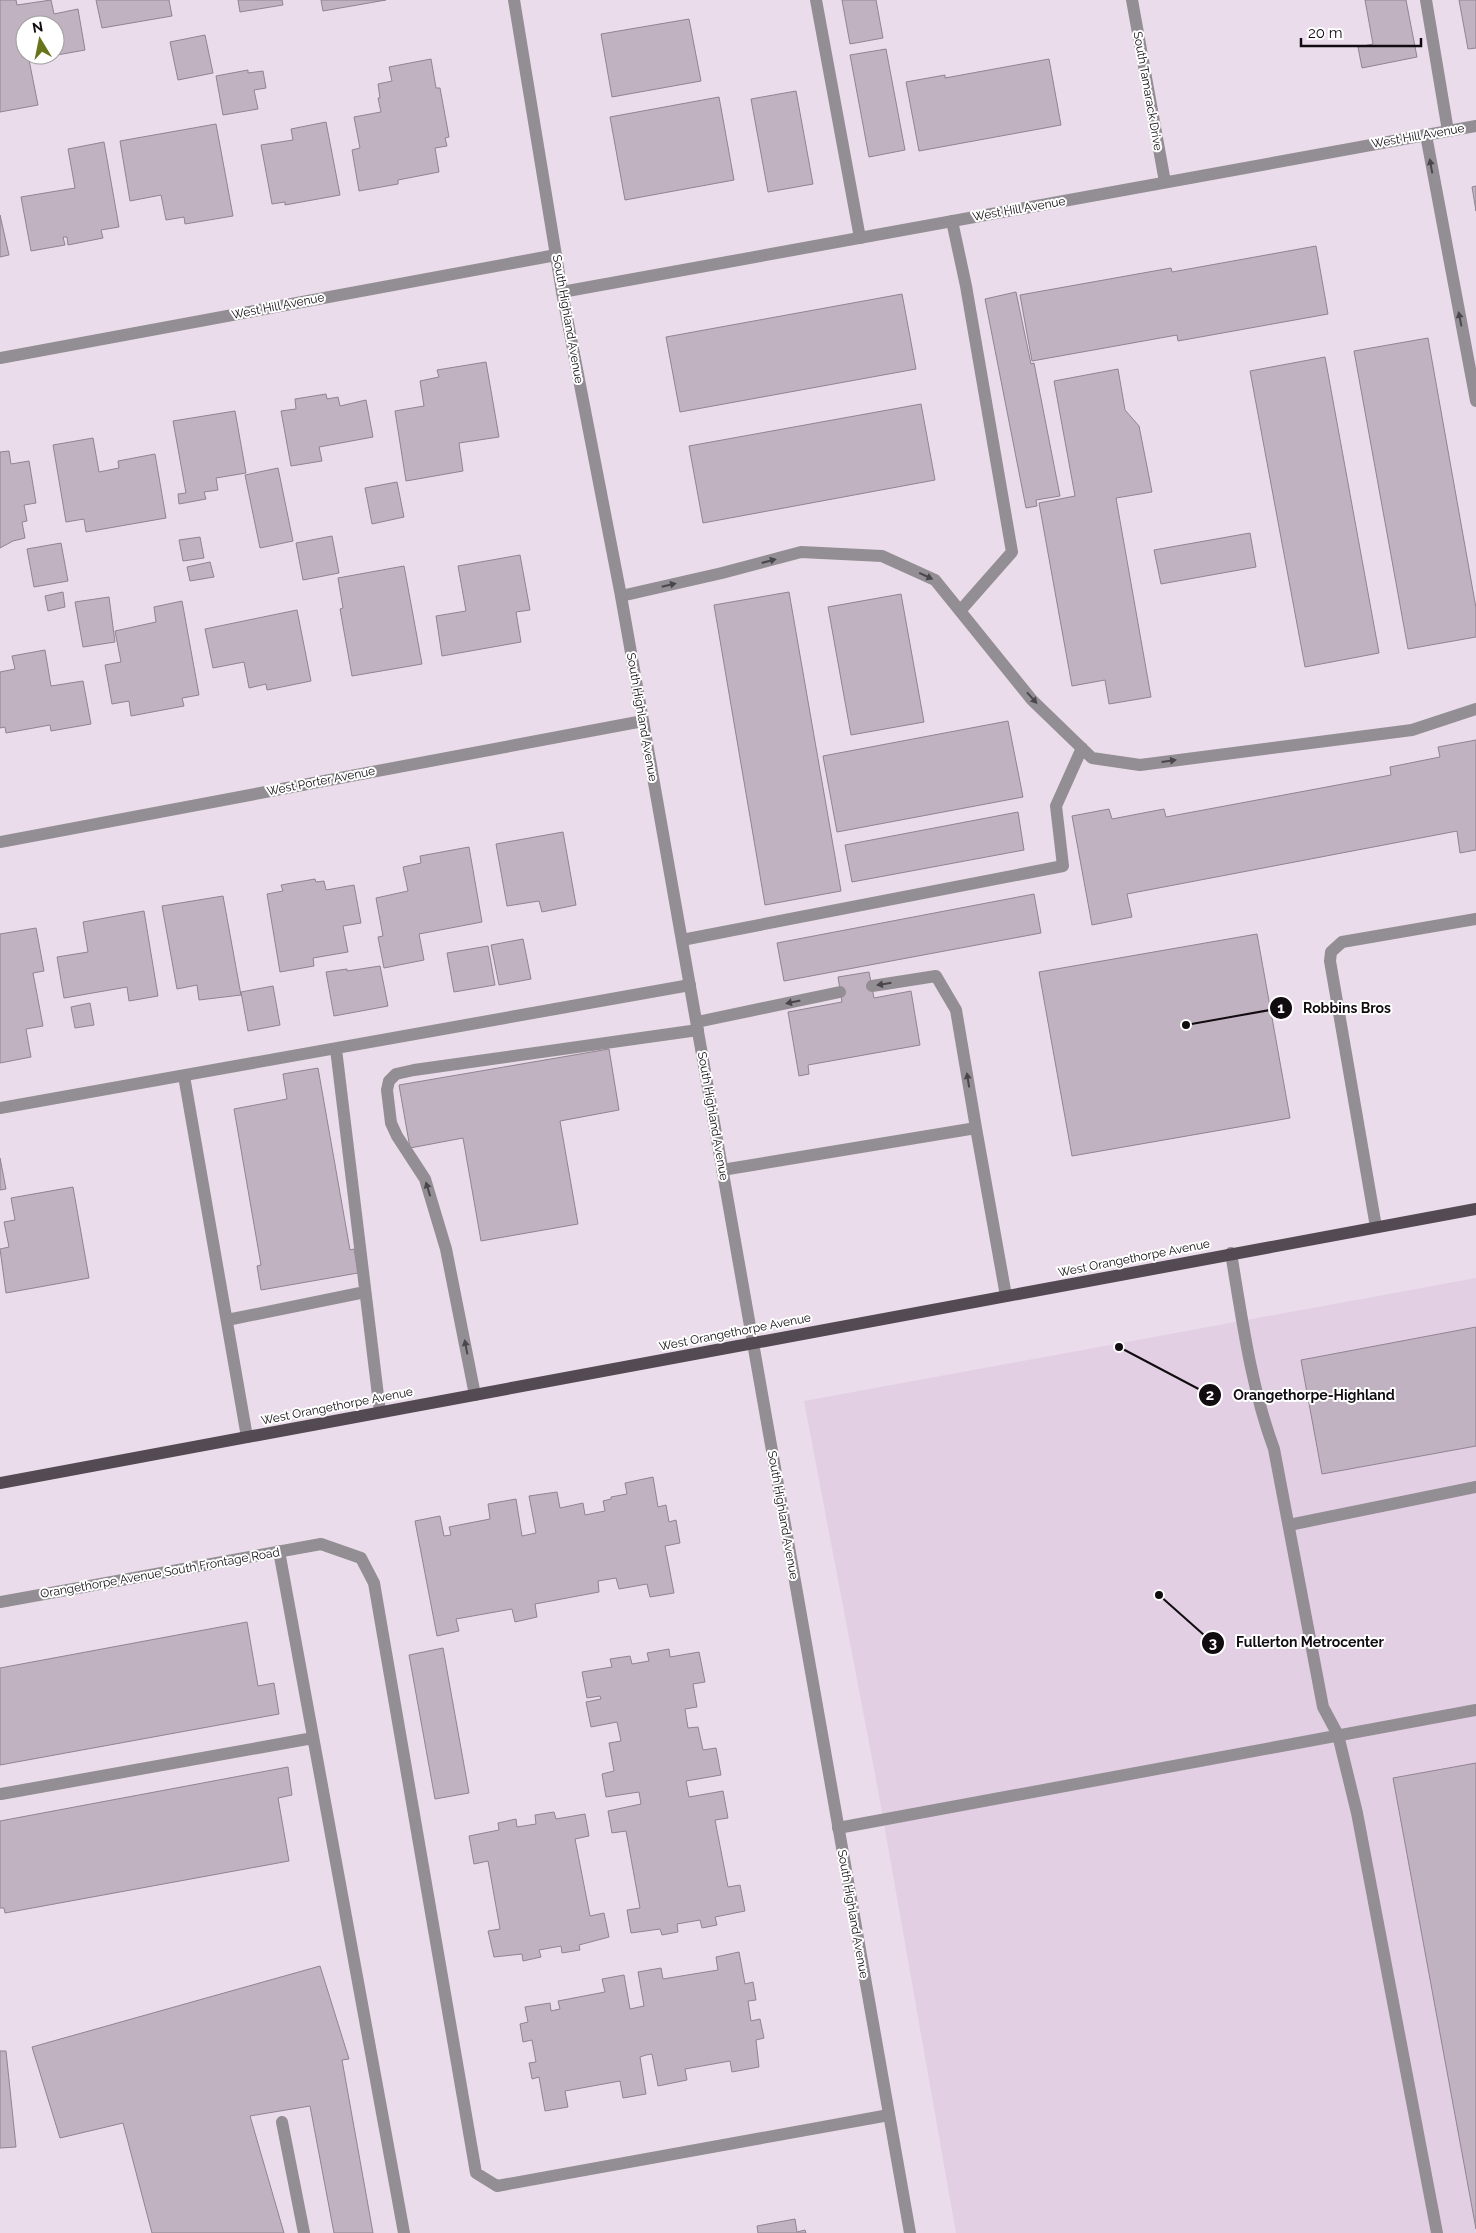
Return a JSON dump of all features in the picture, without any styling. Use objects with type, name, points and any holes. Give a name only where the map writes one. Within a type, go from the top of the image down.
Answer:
[{"type":"main road","name":"West Orangethorpe Avenue","points":[[0,1483],[1476,1209]]},
{"type":"street","name":"South Highland Avenue","points":[[514,0],[562,292],[621,596],[910,2233]]},
{"type":"street","points":[[816,0],[860,238]]},
{"type":"street","name":"South Tamarack Drive","points":[[1132,0],[1165,182]]},
{"type":"street","points":[[1426,0],[1448,131]]},
{"type":"street","name":"West Hill Avenue","points":[[562,292],[1476,126]]},
{"type":"street","points":[[1426,135],[1471,349],[1476,401]]},
{"type":"street","points":[[952,221],[966,286],[1012,552],[960,611]]},
{"type":"street","name":"West Hill Avenue","points":[[0,358],[556,255]]},
{"type":"street","points":[[621,596],[722,573],[802,552],[882,556],[935,580],[1032,700],[1092,758],[1140,765],[1412,730],[1476,709]]},
{"type":"street","name":"West Porter Avenue","points":[[0,842],[643,721]]},
{"type":"street","points":[[682,940],[1063,866],[1056,806],[1082,748]]},
{"type":"street","points":[[1376,1227],[1330,952],[1342,942],[1476,919]]},
{"type":"street","points":[[872,986],[936,976],[956,1010],[1006,1296]]},
{"type":"street","points":[[0,1108],[690,985]]},
{"type":"street","points":[[475,1395],[446,1249],[425,1179],[414,1159],[403,1147],[391,1123],[387,1090],[389,1081],[396,1074],[697,1026],[840,992]]},
{"type":"street","points":[[336,1049],[380,1412]]},
{"type":"street","points":[[184,1076],[247,1437]]},
{"type":"street","points":[[722,1170],[976,1128]]},
{"type":"street","points":[[1232,1253],[1246,1343],[1265,1423],[1274,1449],[1323,1708],[1338,1735],[1357,1813],[1437,2233]]},
{"type":"street","points":[[227,1320],[366,1292]]},
{"type":"street","points":[[1289,1525],[1476,1487]]},
{"type":"street","name":"Orangethorpe Avenue South Frontage Road","points":[[0,1602],[321,1544],[361,1558],[374,1583],[476,2173],[497,2186],[889,2115]]},
{"type":"street","points":[[279,1551],[404,2233]]},
{"type":"street","points":[[838,1828],[1476,1710]]},
{"type":"street","points":[[1,1794],[313,1738]]},
{"type":"street","points":[[282,2122],[304,2233]]},
{"type":"shaded area","points":[[1476,1278],[1476,2233],[956,2233],[878,1790],[804,1401]]},
{"type":"building","points":[[0,0],[16,0],[17,5],[51,0],[54,14],[78,9],[85,50],[65,54],[65,15],[15,15],[15,65],[30,65],[38,105],[0,112]]},
{"type":"building","points":[[96,0],[169,0],[172,16],[102,28]]},
{"type":"building","points":[[238,0],[282,0],[283,5],[240,12]]},
{"type":"building","points":[[321,0],[386,0],[323,11]]},
{"type":"building","points":[[842,0],[876,0],[883,38],[850,44]]},
{"type":"building","points":[[1365,0],[1406,0],[1417,57],[1362,68],[1358,47],[1373,44]]},
{"type":"building","points":[[1459,0],[1476,0],[1476,48],[1468,49]]},
{"type":"building","points":[[689,19],[701,81],[612,97],[601,34]]},
{"type":"building","points":[[205,35],[213,73],[178,80],[170,42]]},
{"type":"building","points":[[886,49],[905,150],[869,157],[850,55]]},
{"type":"building","points":[[431,59],[436,88],[440,88],[449,137],[445,138],[447,146],[435,148],[439,172],[398,180],[398,184],[359,191],[352,150],[360,148],[354,117],[381,112],[378,84],[392,81],[389,67]]},
{"type":"building","points":[[1049,59],[1061,125],[919,151],[906,82],[945,75],[945,78]]},
{"type":"building","points":[[248,70],[248,73],[263,71],[266,88],[254,90],[258,109],[223,115],[216,76]]},
{"type":"building","points":[[796,91],[813,184],[768,192],[751,99]]},
{"type":"building","points":[[719,97],[734,180],[625,200],[610,117]]},
{"type":"building","points":[[326,122],[340,195],[285,205],[285,202],[272,204],[261,145],[293,140],[291,129]]},
{"type":"building","points":[[216,124],[233,216],[185,224],[184,217],[166,220],[161,195],[130,201],[120,141]]},
{"type":"building","points":[[104,142],[119,227],[101,230],[103,238],[68,245],[67,237],[63,237],[65,245],[31,251],[21,197],[75,188],[68,149]]},
{"type":"building","points":[[1476,186],[1476,211],[1472,187]]},
{"type":"building","points":[[0,215],[9,255],[0,257]]},
{"type":"building","points":[[1316,246],[1328,314],[1178,341],[1177,335],[1032,361],[1020,295],[1171,268],[1172,272]]},
{"type":"building","points":[[1016,292],[1031,364],[1034,363],[1060,496],[1036,500],[1037,506],[1026,508],[985,299]]},
{"type":"building","points":[[902,294],[916,369],[680,412],[666,337]]},
{"type":"building","points":[[1428,338],[1476,608],[1476,637],[1408,649],[1354,351]]},
{"type":"building","points":[[1325,357],[1379,653],[1305,667],[1250,371]]},
{"type":"building","points":[[486,362],[499,437],[459,443],[463,471],[406,481],[395,411],[424,406],[420,381],[439,377],[437,370]]},
{"type":"building","points":[[1118,369],[1125,410],[1139,426],[1152,492],[1116,498],[1151,697],[1109,704],[1105,680],[1072,686],[1039,503],[1075,496],[1054,381]]},
{"type":"building","points":[[326,394],[327,399],[338,397],[340,406],[366,400],[373,437],[319,447],[322,461],[291,466],[281,411],[296,409],[295,399]]},
{"type":"building","points":[[921,404],[935,480],[703,523],[689,446]]},
{"type":"building","points":[[235,411],[246,473],[216,478],[218,490],[204,492],[206,499],[179,504],[178,494],[186,493],[173,421]]},
{"type":"building","points":[[93,438],[99,472],[119,468],[118,461],[155,454],[166,518],[86,532],[84,519],[66,522],[53,445]]},
{"type":"building","points":[[9,451],[11,464],[29,461],[36,503],[24,505],[27,521],[22,522],[25,538],[13,541],[0,548],[0,452]]},
{"type":"building","points":[[278,468],[293,541],[260,548],[245,475]]},
{"type":"building","points":[[397,482],[404,517],[372,524],[365,488]]},
{"type":"building","points":[[1250,533],[1256,567],[1161,584],[1154,550]]},
{"type":"building","points":[[332,536],[339,573],[303,580],[296,543]]},
{"type":"building","points":[[200,537],[204,558],[183,561],[179,540]]},
{"type":"building","points":[[61,543],[68,581],[34,587],[27,549]]},
{"type":"building","points":[[520,555],[530,610],[516,612],[521,642],[442,656],[436,616],[466,611],[458,566]]},
{"type":"building","points":[[210,562],[214,577],[190,581],[187,567]]},
{"type":"building","points":[[404,566],[422,664],[352,676],[340,609],[343,608],[338,578]]},
{"type":"building","points":[[63,592],[65,607],[48,611],[45,596]]},
{"type":"building","points":[[789,592],[841,891],[765,905],[714,605]]},
{"type":"building","points":[[901,594],[924,722],[851,735],[828,607]]},
{"type":"building","points":[[109,597],[115,642],[83,647],[75,602]]},
{"type":"building","points":[[182,601],[199,695],[182,698],[184,706],[131,716],[129,701],[112,704],[105,665],[121,662],[115,631],[156,622],[154,607]]},
{"type":"building","points":[[297,610],[311,681],[267,690],[266,684],[249,688],[244,662],[213,668],[205,629]]},
{"type":"building","points":[[45,650],[51,686],[83,681],[91,724],[51,731],[50,725],[6,733],[5,727],[0,728],[0,672],[15,669],[12,656]]},
{"type":"building","points":[[1008,721],[1023,797],[837,832],[823,756]]},
{"type":"building","points":[[1476,740],[1476,850],[1460,853],[1457,831],[1127,894],[1132,917],[1092,925],[1072,816],[1109,809],[1112,819],[1164,809],[1166,817],[1391,775],[1390,767],[1440,757],[1438,747]]},
{"type":"building","points":[[1018,812],[1024,850],[852,882],[845,845]]},
{"type":"building","points":[[563,832],[576,905],[542,912],[539,901],[507,906],[496,844]]},
{"type":"building","points":[[469,847],[482,922],[419,934],[424,960],[384,968],[378,937],[383,936],[376,898],[408,891],[403,867],[421,863],[420,856]]},
{"type":"building","points":[[315,879],[316,882],[324,881],[326,890],[354,885],[361,923],[343,926],[348,952],[313,958],[314,966],[280,972],[267,894],[283,891],[281,885]]},
{"type":"building","points":[[1034,894],[1041,933],[784,981],[777,943]]},
{"type":"building","points":[[223,896],[241,995],[199,1000],[197,985],[177,989],[162,906]]},
{"type":"building","points":[[144,911],[158,996],[129,1001],[127,987],[64,998],[57,957],[88,952],[83,922]]},
{"type":"building","points":[[36,928],[44,971],[33,973],[43,1026],[26,1029],[31,1057],[0,1063],[0,934]]},
{"type":"building","points":[[1257,934],[1290,1118],[1072,1156],[1039,972]]},
{"type":"building","points":[[523,939],[531,979],[499,985],[491,945]]},
{"type":"building","points":[[488,946],[495,985],[454,992],[447,953]]},
{"type":"building","points":[[380,966],[388,1006],[334,1016],[326,972]]},
{"type":"building","points":[[869,972],[874,998],[911,991],[920,1045],[808,1065],[809,1074],[799,1076],[788,1012],[842,1002],[838,977]]},
{"type":"building","points":[[273,986],[280,1025],[248,1031],[241,992]]},
{"type":"building","points":[[90,1003],[94,1025],[75,1028],[71,1007]]},
{"type":"building","points":[[609,1049],[619,1110],[560,1121],[578,1224],[481,1241],[463,1138],[410,1148],[399,1085]]},
{"type":"building","points":[[318,1068],[350,1250],[354,1249],[358,1273],[261,1290],[257,1266],[261,1265],[234,1109],[287,1099],[283,1074]]},
{"type":"building","points":[[0,1158],[6,1189],[0,1190]]},
{"type":"building","points":[[73,1187],[89,1278],[6,1293],[0,1249],[9,1247],[4,1222],[15,1220],[11,1198]]},
{"type":"building","points":[[1476,1327],[1476,1446],[1322,1474],[1301,1360]]},
{"type":"building","points":[[653,1477],[658,1507],[666,1505],[669,1522],[676,1520],[680,1543],[665,1546],[674,1593],[650,1597],[647,1584],[619,1589],[616,1578],[598,1581],[599,1592],[535,1604],[537,1617],[515,1622],[512,1609],[456,1619],[459,1631],[437,1636],[415,1521],[440,1516],[444,1536],[451,1535],[449,1527],[490,1519],[488,1504],[516,1499],[522,1536],[536,1533],[529,1496],[557,1492],[560,1508],[583,1503],[585,1515],[605,1511],[603,1501],[611,1499],[611,1497],[627,1494],[625,1483]]},
{"type":"building","points":[[247,1622],[258,1686],[274,1683],[279,1714],[0,1765],[0,1668]]},
{"type":"building","points":[[443,1648],[469,1793],[435,1799],[409,1655]]},
{"type":"building","points":[[669,1649],[670,1657],[699,1652],[705,1682],[693,1684],[697,1707],[685,1709],[688,1728],[698,1727],[703,1750],[716,1748],[721,1775],[686,1781],[689,1797],[723,1791],[728,1818],[715,1820],[728,1887],[740,1885],[745,1911],[715,1917],[717,1925],[702,1928],[700,1920],[677,1924],[678,1932],[662,1935],[660,1929],[631,1933],[627,1910],[640,1908],[626,1831],[612,1833],[608,1811],[641,1804],[639,1792],[606,1797],[602,1774],[614,1771],[609,1743],[621,1741],[617,1722],[591,1727],[586,1702],[601,1699],[600,1696],[587,1698],[582,1672],[612,1667],[610,1659],[630,1656],[632,1664],[649,1661],[647,1653]]},
{"type":"building","points":[[1476,1763],[1476,2229],[1393,1778]]},
{"type":"building","points":[[288,1767],[292,1795],[278,1798],[289,1861],[5,1913],[4,1908],[0,1908],[0,1821]]},
{"type":"building","points":[[554,1812],[556,1819],[585,1814],[589,1836],[575,1839],[590,1916],[604,1913],[609,1937],[579,1945],[580,1950],[562,1953],[561,1946],[539,1950],[541,1957],[523,1961],[522,1954],[494,1957],[488,1931],[500,1929],[488,1861],[474,1864],[469,1836],[499,1830],[498,1823],[516,1819],[517,1827],[536,1824],[535,1815]]},
{"type":"building","points":[[739,1952],[745,1984],[753,1982],[756,2000],[748,2001],[751,2021],[760,2019],[764,2038],[756,2040],[759,2067],[732,2072],[730,2061],[685,2069],[687,2080],[658,2086],[652,2054],[646,2055],[640,2057],[646,2094],[623,2098],[620,2081],[565,2091],[568,2107],[545,2111],[539,2077],[532,2079],[529,2063],[536,2062],[532,2040],[523,2042],[520,2024],[528,2022],[525,2007],[550,2003],[551,2011],[560,2009],[558,2001],[605,1992],[602,1979],[624,1975],[630,2009],[644,2006],[638,1972],[661,1968],[663,1979],[718,1970],[716,1957]]},
{"type":"building","points":[[320,1966],[349,2059],[342,2060],[373,2233],[334,2233],[310,2106],[250,2116],[284,2233],[152,2233],[123,2123],[60,2138],[32,2047]]},
{"type":"building","points":[[0,2051],[6,2051],[16,2147],[0,2148]]},
{"type":"building","points":[[795,2219],[797,2232],[805,2230],[806,2233],[758,2233],[757,2226]]},
{"type":"place","name":"Robbins Bros","points":[[1186,1025]]},
{"type":"place","name":"Orangethorpe-Highland","points":[[1119,1347]]},
{"type":"place","name":"Fullerton Metrocenter","points":[[1159,1595]]}]
